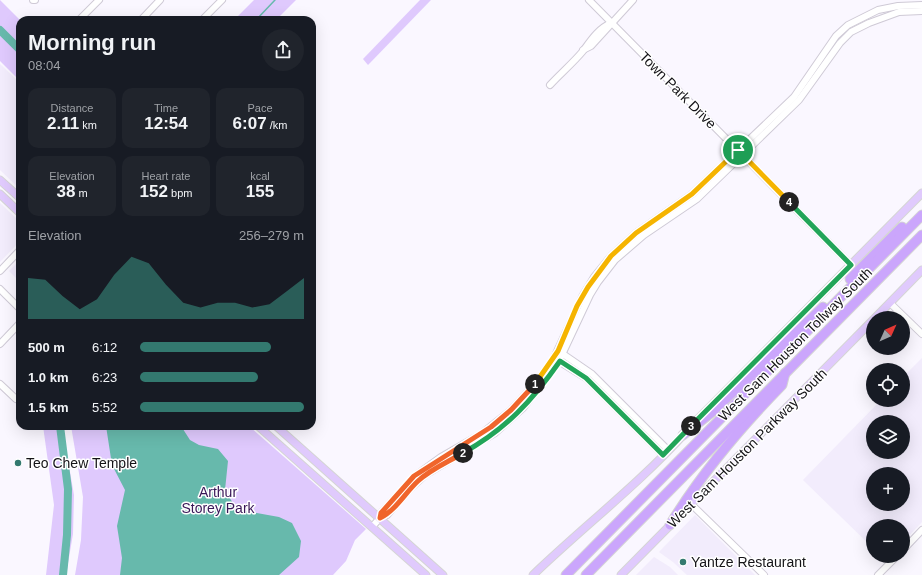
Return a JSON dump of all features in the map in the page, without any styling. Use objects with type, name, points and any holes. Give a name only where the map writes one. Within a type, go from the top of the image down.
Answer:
[{"type":"highway","points":[[683,435],[711,413],[754,373],[824,305],[888,239],[922,209]]},
{"type":"highway","name":"West Sam Houston Tollway South","points":[[566,575],[922,215]]},
{"type":"highway","name":"West Sam Houston Tollway South","points":[[586,575],[922,235]]},
{"type":"highway","points":[[670,526],[681,507],[722,450],[782,385],[785,373]]},
{"type":"main road","points":[[0,180],[16,194]]},
{"type":"main road","points":[[533,575],[573,537],[638,481],[765,349],[922,193]]},
{"type":"main road","points":[[0,194],[16,209]]},
{"type":"main road","name":"West Sam Houston Parkway South","points":[[882,311],[922,270]]},
{"type":"main road","name":"West Sam Houston Parkway South","points":[[621,575],[866,327]]},
{"type":"main road","points":[[263,430],[426,575]]},
{"type":"main road","points":[[281,430],[443,575]]},
{"type":"street","points":[[83,16],[99,0]]},
{"type":"street","points":[[145,16],[160,0]]},
{"type":"street","points":[[206,16],[222,0]]},
{"type":"street","name":"Town Park Drive","points":[[589,0],[851,265]]},
{"type":"street","points":[[550,85],[583,50],[587,43],[604,26],[611,23],[633,0]]},
{"type":"street","points":[[433,466],[495,433],[533,398],[561,353],[605,268],[621,249],[644,235],[683,205],[697,199],[794,96],[832,42],[848,25],[878,10],[898,6],[922,5]]},
{"type":"street","points":[[740,153],[799,100],[832,52],[851,32],[869,23],[899,12],[922,11]]},
{"type":"street","points":[[0,271],[16,254]]},
{"type":"street","points":[[0,290],[16,305]]},
{"type":"street","points":[[890,303],[922,334]]},
{"type":"street","points":[[0,344],[16,327]]},
{"type":"street","points":[[561,353],[587,369],[615,396],[666,452]]},
{"type":"street","points":[[557,359],[582,375],[666,452]]},
{"type":"street","points":[[372,527],[380,518],[387,515],[433,466],[491,427],[523,398],[557,359]]},
{"type":"street","points":[[0,384],[16,400]]},
{"type":"street","points":[[609,401],[615,396]]},
{"type":"street","points":[[491,427],[495,433]]},
{"type":"street","points":[[692,504],[764,575]]},
{"type":"street","points":[[910,543],[922,530]]},
{"type":"street","points":[[878,575],[890,563]]},
{"type":"shaded area","points":[[0,64],[16,79],[16,185],[0,170]]},
{"type":"shaded area","points":[[0,203],[16,218],[16,245],[0,262]]},
{"type":"shaded area","points":[[16,264],[16,278],[9,271]]},
{"type":"shaded area","points":[[922,358],[922,522],[910,535],[910,519],[866,519],[866,541],[803,480],[866,415],[866,459],[910,459],[910,415],[866,415],[874,407],[910,407],[910,370]]},
{"type":"shaded area","points":[[107,430],[184,430],[190,440],[199,445],[218,449],[228,461],[225,490],[234,505],[246,511],[279,517],[292,523],[301,541],[299,557],[279,575],[120,575],[122,558],[117,526],[125,490],[112,465]]},
{"type":"shaded area","points":[[695,515],[755,575],[687,575],[659,552]]},
{"type":"shaded area","points":[[654,557],[670,567],[678,575],[636,575]]},
{"type":"green space","points":[[0,0],[16,16],[16,77],[0,61]]},
{"type":"green space","points":[[254,0],[296,0],[280,16],[238,16]]},
{"type":"green space","points":[[420,0],[431,0],[368,65],[363,59]]},
{"type":"green space","points":[[44,430],[63,430],[74,495],[73,534],[66,575],[46,575],[54,505]]},
{"type":"green space","name":"Arthur Storey Park","points":[[72,430],[254,430],[366,529],[355,540],[346,561],[333,575],[75,575],[81,540],[83,497]]},
{"type":"waterway","points":[[260,16],[275,0]]},
{"type":"waterway","points":[[0,30],[16,46]]},
{"type":"waterway","points":[[61,430],[68,489],[67,535],[63,575]]},
{"type":"place","name":"Teo Chew Temple","points":[[18,463]]},
{"type":"place","name":"Yantze Restaurant","points":[[683,562]]},
{"type":"route","points":[[738,150],[851,265],[765,349],[663,455],[586,378],[578,371],[560,361],[533,398],[516,416],[495,433],[425,475],[410,488],[387,515],[380,518],[381,513],[414,476],[498,422],[523,398],[554,358],[564,339],[577,306],[603,265],[626,240],[692,194],[738,150]]}]
